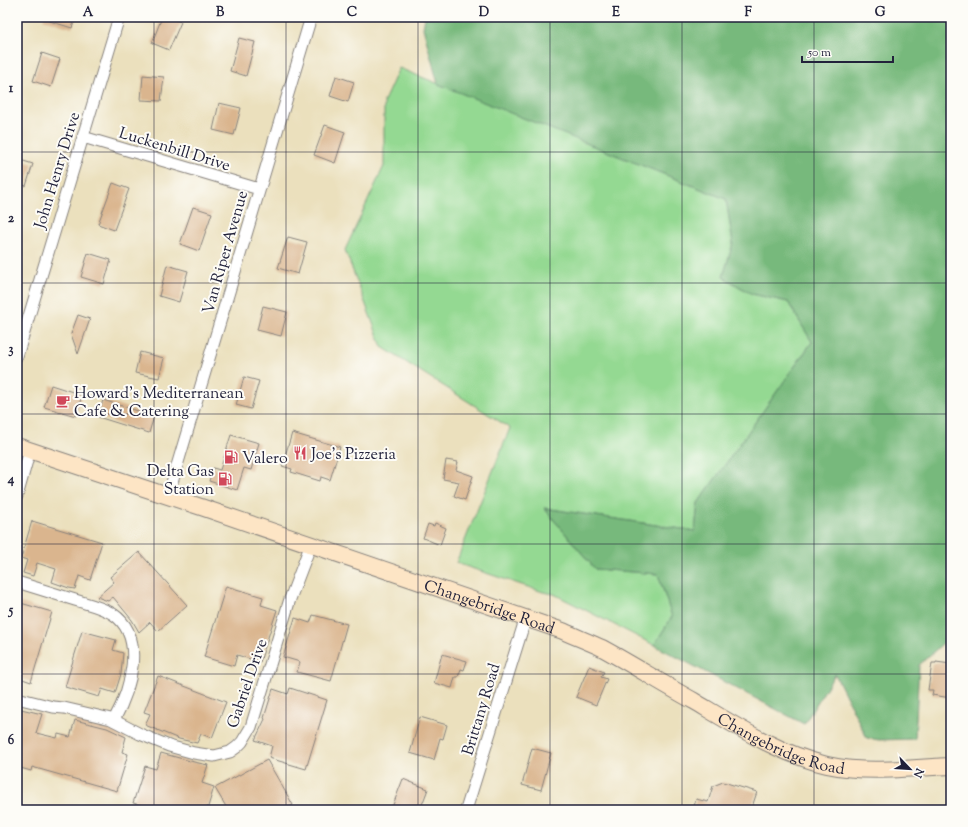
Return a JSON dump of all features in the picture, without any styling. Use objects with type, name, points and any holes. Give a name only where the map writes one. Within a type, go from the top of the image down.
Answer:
[{"type":"main road","name":"Changebridge Road","points":[[24,448],[311,544],[563,631],[600,648],[726,721],[780,749],[803,758],[827,765],[877,770],[951,766]]},
{"type":"street","name":"John Henry Drive","points":[[17,356],[119,17]]},
{"type":"street","name":"Van Riper Avenue","points":[[168,496],[311,17]]},
{"type":"street","name":"Luckenbill Drive","points":[[83,137],[259,189]]},
{"type":"street","points":[[17,496],[24,448]]},
{"type":"street","name":"Gabriel Drive","points":[[17,698],[114,720],[140,734],[169,746],[194,753],[214,756],[230,752],[237,748],[251,727],[290,599],[311,544]]},
{"type":"street","points":[[17,582],[112,613],[124,625],[133,648],[132,664],[125,697],[114,720]]},
{"type":"street","name":"Brittany Road","points":[[466,810],[526,617]]},
{"type":"green space","points":[[425,17],[951,17],[951,636],[919,665],[915,739],[879,740],[867,738],[835,674],[804,724],[654,645],[672,617],[658,574],[595,569],[544,508],[695,531],[698,503],[812,342],[788,302],[752,294],[723,277],[733,243],[726,199],[438,84],[423,28]]},
{"type":"green space","points":[[399,68],[726,199],[733,243],[723,277],[752,294],[788,302],[812,342],[698,503],[695,531],[544,508],[595,569],[658,574],[672,617],[654,645],[554,594],[543,592],[456,563],[510,428],[382,347],[345,250],[384,166],[384,101]]},
{"type":"building","points":[[44,17],[76,17],[72,28],[43,19]]},
{"type":"building","points":[[162,17],[169,17],[181,22],[169,50],[152,43]]},
{"type":"building","points":[[239,38],[255,42],[246,76],[230,71]]},
{"type":"building","points":[[42,53],[60,59],[51,87],[33,81]]},
{"type":"building","points":[[143,75],[164,77],[161,101],[141,100]]},
{"type":"building","points":[[336,76],[354,82],[348,102],[330,96]]},
{"type":"building","points":[[219,103],[241,108],[234,135],[213,130]]},
{"type":"building","points":[[325,125],[345,132],[335,163],[314,155]]},
{"type":"building","points":[[17,159],[33,164],[26,186],[17,183]]},
{"type":"building","points":[[113,183],[129,189],[114,230],[98,224]]},
{"type":"building","points":[[193,207],[212,213],[199,251],[180,244]]},
{"type":"building","points":[[288,237],[307,242],[298,274],[278,268]]},
{"type":"building","points":[[88,253],[111,260],[104,284],[81,277]]},
{"type":"building","points":[[167,265],[188,271],[179,302],[159,296]]},
{"type":"building","points":[[263,306],[287,312],[281,336],[257,330]]},
{"type":"building","points":[[78,315],[90,319],[78,354],[71,334]]},
{"type":"building","points":[[140,352],[164,358],[159,378],[135,373]]},
{"type":"building","points":[[244,377],[259,381],[251,409],[236,405]]},
{"type":"building","name":"Howard's Mediterranean Cafe & Catering","points":[[51,385],[82,395],[76,416],[44,407]]},
{"type":"building","points":[[103,400],[154,416],[149,433],[98,417]]},
{"type":"building","points":[[292,433],[340,447],[330,480],[321,477],[320,481],[291,472],[292,469],[282,466]]},
{"type":"building","points":[[231,435],[259,443],[251,470],[244,468],[237,490],[209,481],[213,468],[220,470]]},
{"type":"building","points":[[446,460],[458,462],[456,470],[473,476],[465,500],[454,496],[459,482],[443,479]]},
{"type":"building","points":[[32,521],[102,542],[90,580],[79,576],[75,589],[69,588],[52,582],[56,569],[37,563],[33,576],[23,573],[27,560],[21,558]]},
{"type":"building","points":[[435,523],[446,528],[440,545],[423,538],[428,524],[434,526]]},
{"type":"building","points":[[139,552],[187,605],[158,631],[150,622],[139,632],[132,620],[113,597],[108,601],[97,597],[114,582],[110,577]]},
{"type":"building","points":[[226,586],[263,597],[261,605],[277,610],[260,662],[237,655],[234,666],[204,657]]},
{"type":"building","points":[[17,602],[52,612],[31,682],[17,677]]},
{"type":"building","points":[[313,615],[347,624],[331,681],[297,672],[300,662],[283,657],[295,618],[310,623]]},
{"type":"building","points":[[82,631],[116,640],[113,650],[123,653],[121,674],[115,693],[102,689],[99,697],[65,687]]},
{"type":"building","points":[[442,654],[467,661],[464,670],[461,669],[458,677],[455,677],[452,688],[434,683]]},
{"type":"building","points":[[936,662],[951,664],[951,698],[932,695],[933,690],[928,690],[932,663]]},
{"type":"building","points":[[589,666],[604,672],[601,677],[607,679],[596,705],[576,697]]},
{"type":"building","points":[[158,676],[226,702],[212,738],[201,734],[197,743],[179,739],[145,725],[150,714],[144,712]]},
{"type":"building","points":[[290,688],[327,700],[306,769],[269,758],[272,746],[255,740],[265,719],[264,718],[273,689],[288,694]]},
{"type":"building","points":[[17,708],[42,714],[36,733],[57,738],[58,734],[70,737],[75,720],[107,728],[126,737],[122,752],[128,754],[117,791],[32,767],[31,771],[17,767]]},
{"type":"building","points":[[420,717],[447,725],[443,739],[440,738],[434,760],[410,753]]},
{"type":"building","points":[[532,748],[551,753],[541,790],[522,785]]},
{"type":"building","points":[[161,753],[208,765],[202,783],[214,787],[207,810],[157,810],[133,803],[145,766],[156,769]]},
{"type":"building","points":[[267,760],[293,805],[284,810],[228,810],[215,788]]},
{"type":"building","points":[[403,779],[428,789],[420,810],[391,810]]},
{"type":"building","points":[[723,782],[757,792],[751,810],[693,810],[696,799],[708,802],[713,786]]},
{"type":"place","name":"Howard's Mediterranean Cafe & Catering","points":[[63,401]]},
{"type":"place","name":"Joe's Pizzeria","points":[[300,453]]},
{"type":"place","name":"Valero","points":[[231,457]]},
{"type":"place","name":"Delta Gas Station","points":[[225,479]]}]
